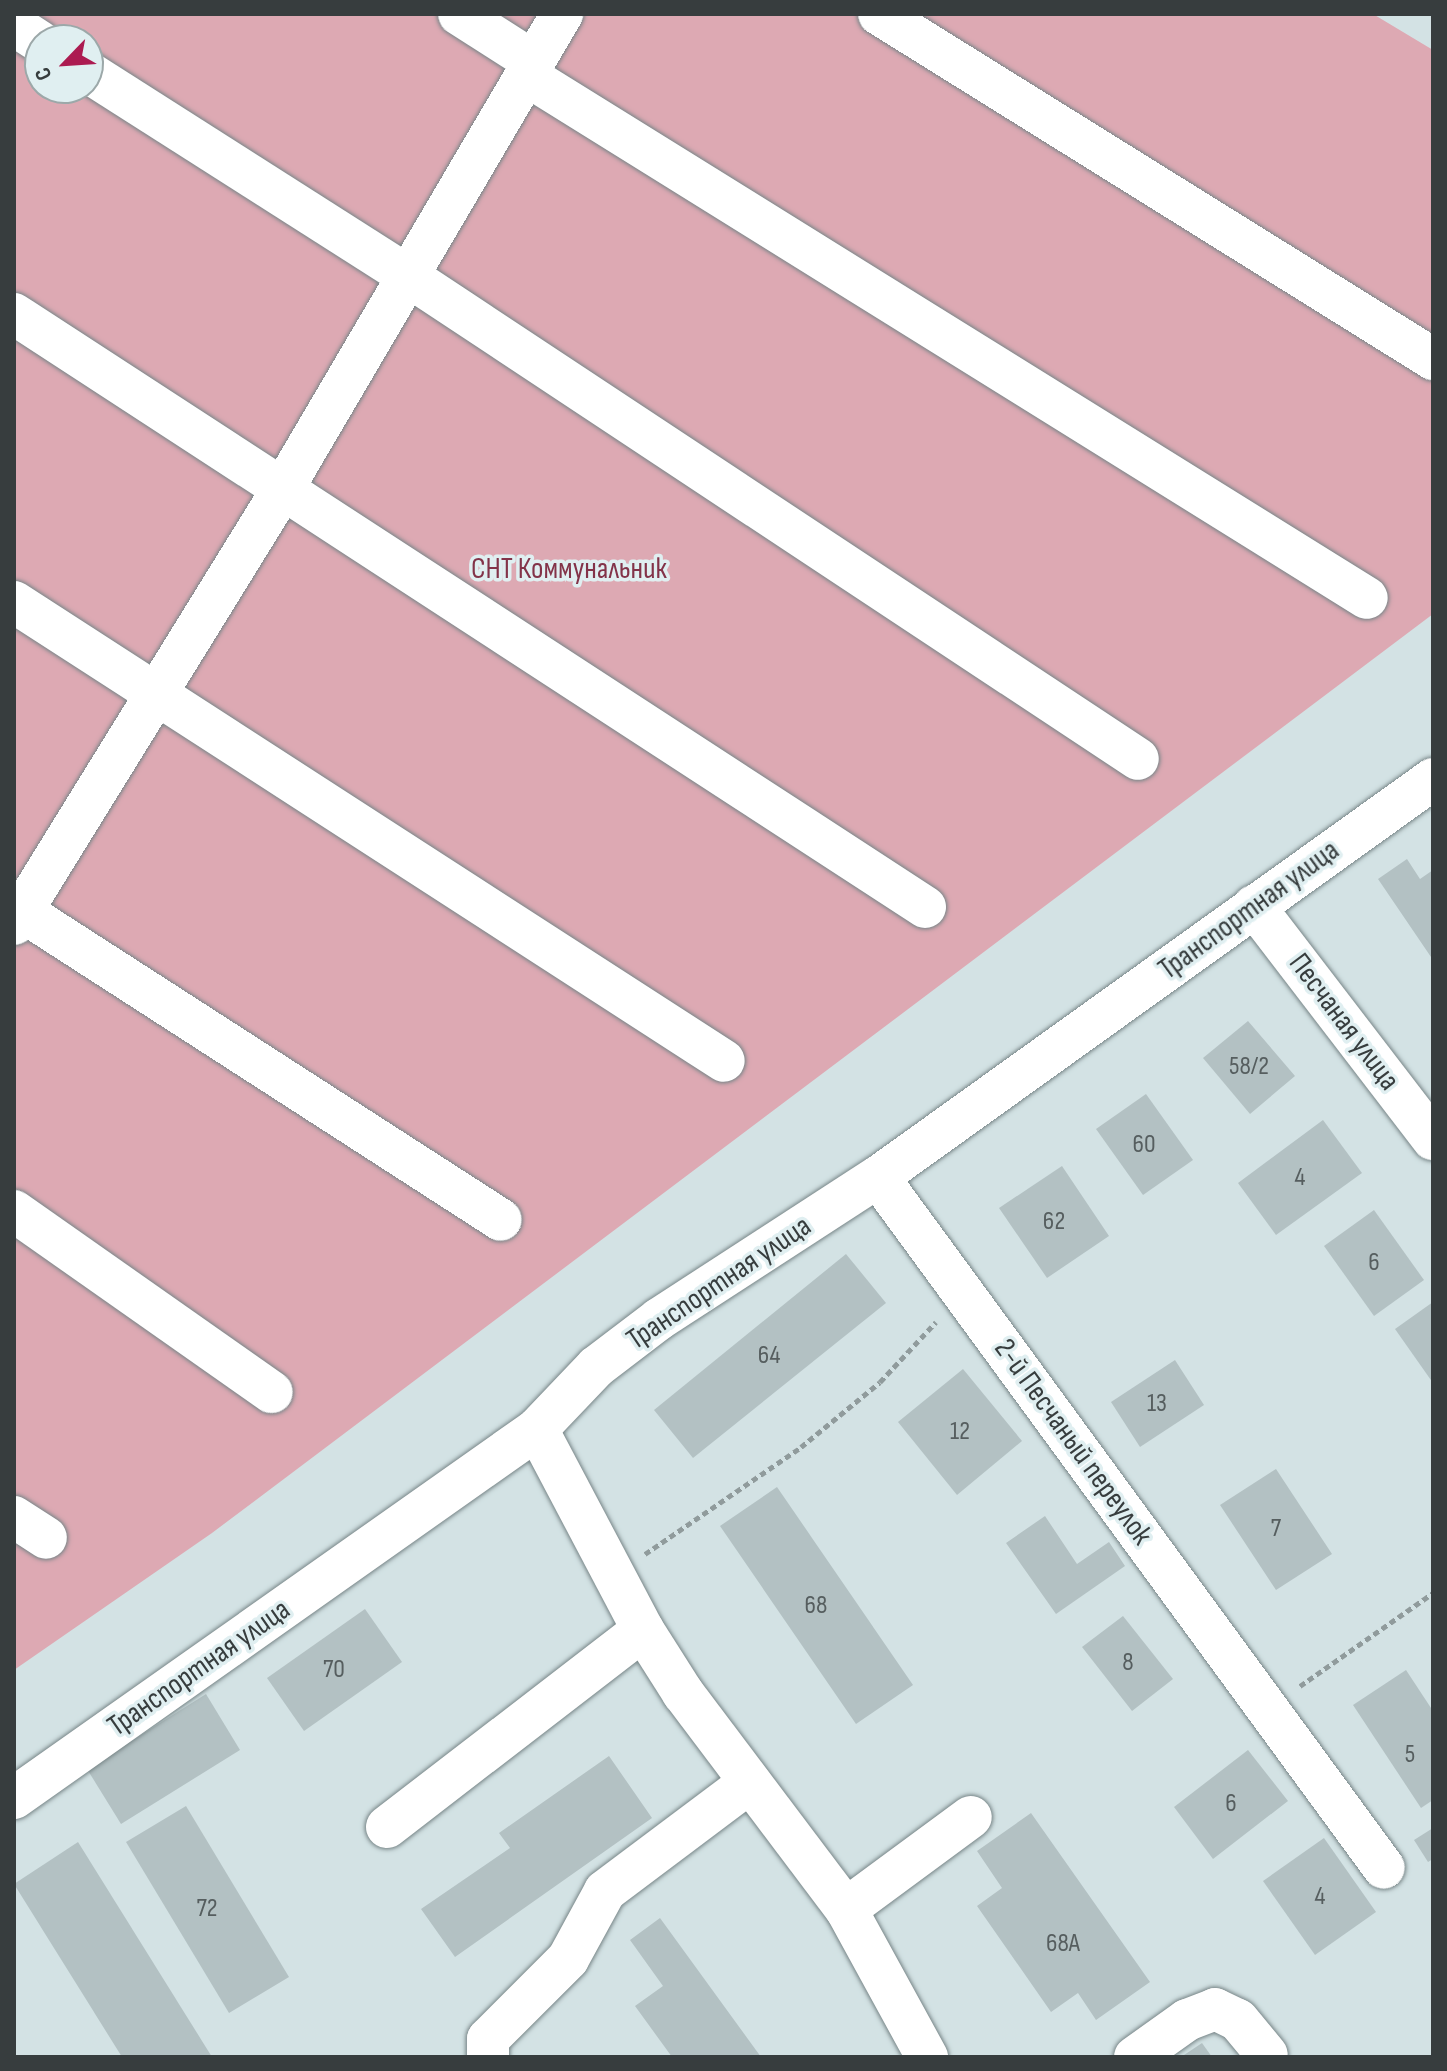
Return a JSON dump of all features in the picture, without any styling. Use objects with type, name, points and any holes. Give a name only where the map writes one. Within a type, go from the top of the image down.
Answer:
[{"type":"street","points":[[459,14],[530,68],[1367,598]]},
{"type":"street","points":[[501,1220],[17,914],[284,487],[562,14]]},
{"type":"street","points":[[879,14],[1433,359]]},
{"type":"street","points":[[104,82],[408,276],[1138,759]]},
{"type":"street","points":[[14,314],[925,907]]},
{"type":"street","points":[[14,602],[724,1061]]},
{"type":"street","name":"Транспортная улица","points":[[14,1798],[537,1429],[596,1367],[659,1319],[878,1177],[1433,779]]},
{"type":"street","name":"Песчаная улица","points":[[1254,906],[1433,1139]]},
{"type":"street","name":"2-й Песчаный переулок","points":[[878,1177],[1384,1868]]},
{"type":"street","points":[[14,1211],[272,1392]]},
{"type":"street","points":[[537,1429],[611,1578],[643,1630],[750,1782],[846,1909],[927,2057]]},
{"type":"street","points":[[387,1827],[643,1630]]},
{"type":"street","points":[[488,2057],[488,2039],[568,1959],[605,1891],[750,1782]]},
{"type":"street","points":[[846,1909],[971,1817]]},
{"type":"street","points":[[1135,2057],[1187,2020],[1215,2009],[1238,2020],[1267,2055]]},
{"type":"path","points":[[611,1578],[801,1447],[880,1382],[898,1358],[966,1294]]},
{"type":"path","points":[[1266,1709],[1433,1593]]},
{"type":"green space","name":"СНТ Коммунальник","points":[[14,14],[1373,14],[1433,50],[1433,614],[212,1533],[14,1670]]},
{"type":"building","points":[[1407,859],[1420,879],[1433,870],[1431,957],[1378,879]]},
{"type":"building","points":[[1248,1021],[1295,1076],[1250,1114],[1203,1058]]},
{"type":"building","points":[[1146,1094],[1193,1160],[1143,1195],[1096,1129]]},
{"type":"building","points":[[1323,1120],[1362,1173],[1276,1235],[1238,1183]]},
{"type":"building","points":[[1062,1166],[1109,1236],[1047,1278],[999,1208]]},
{"type":"building","points":[[1374,1210],[1424,1280],[1374,1316],[1324,1246]]},
{"type":"building","points":[[846,1254],[886,1303],[693,1458],[654,1410]]},
{"type":"building","points":[[1433,1302],[1433,1383],[1395,1329]]},
{"type":"building","points":[[1175,1360],[1204,1405],[1140,1447],[1111,1402]]},
{"type":"building","points":[[963,1369],[1022,1441],[957,1495],[898,1422]]},
{"type":"building","points":[[1276,1469],[1332,1554],[1276,1590],[1220,1505]]},
{"type":"building","points":[[777,1487],[913,1685],[856,1724],[720,1526]]},
{"type":"building","points":[[1045,1516],[1077,1564],[1109,1542],[1125,1566],[1056,1614],[1006,1543]]},
{"type":"building","points":[[365,1609],[402,1662],[304,1731],[267,1678]]},
{"type":"building","points":[[1123,1616],[1173,1679],[1132,1711],[1082,1647]]},
{"type":"building","points":[[1406,1670],[1433,1711],[1433,1800],[1421,1808],[1353,1705]]},
{"type":"building","points":[[206,1694],[240,1750],[121,1824],[87,1769]]},
{"type":"building","points":[[1248,1750],[1288,1801],[1213,1859],[1174,1807]]},
{"type":"building","points":[[609,1756],[652,1818],[455,1957],[421,1909],[510,1848],[499,1833]]},
{"type":"building","points":[[186,1806],[289,1977],[229,2013],[126,1842]]},
{"type":"building","points":[[1031,1813],[1150,1982],[1096,2020],[1078,1993],[1051,2012],[977,1906],[1002,1888],[977,1851]]},
{"type":"building","points":[[1433,1828],[1433,1859],[1428,1862],[1414,1840]]},
{"type":"building","points":[[1324,1838],[1376,1912],[1315,1955],[1263,1881]]},
{"type":"building","points":[[78,1842],[212,2057],[122,2057],[14,1884]]},
{"type":"building","points":[[660,1918],[761,2057],[672,2057],[635,2006],[663,1986],[630,1940]]},
{"type":"building","points":[[1202,2043],[1212,2057],[1181,2057]]}]
